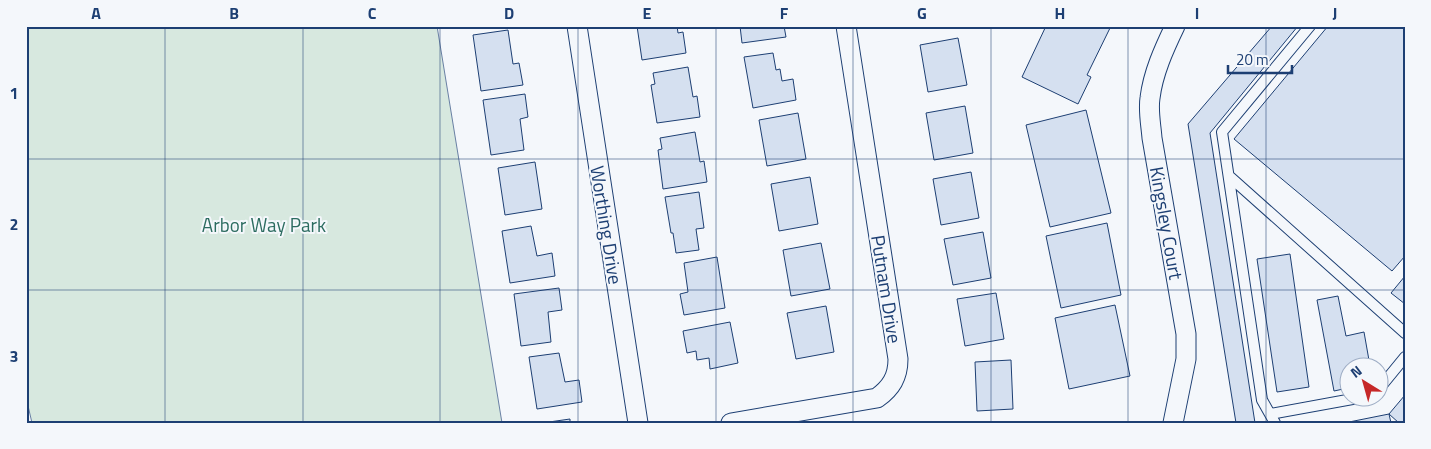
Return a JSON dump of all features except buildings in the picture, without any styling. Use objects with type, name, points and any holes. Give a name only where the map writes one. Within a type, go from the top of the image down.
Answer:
[{"type":"street","name":"Worthing Drive","points":[[577,26],[638,423]]},
{"type":"street","name":"Putnam Drive","points":[[731,423],[877,398],[888,390],[894,381],[898,369],[846,26]]},
{"type":"street","name":"Kingsley Court","points":[[1173,423],[1186,359],[1186,334],[1149,112],[1155,76],[1175,26]]},
{"type":"lane","points":[[1310,26],[1222,132],[1262,400],[1273,418],[1338,403]]},
{"type":"lane","points":[[1229,176],[1405,333]]},
{"type":"lane","points":[[1388,378],[1405,357]]},
{"type":"green space","name":"Arbor Way Park","points":[[26,26],[437,26],[502,423],[32,423],[26,397]]}]
